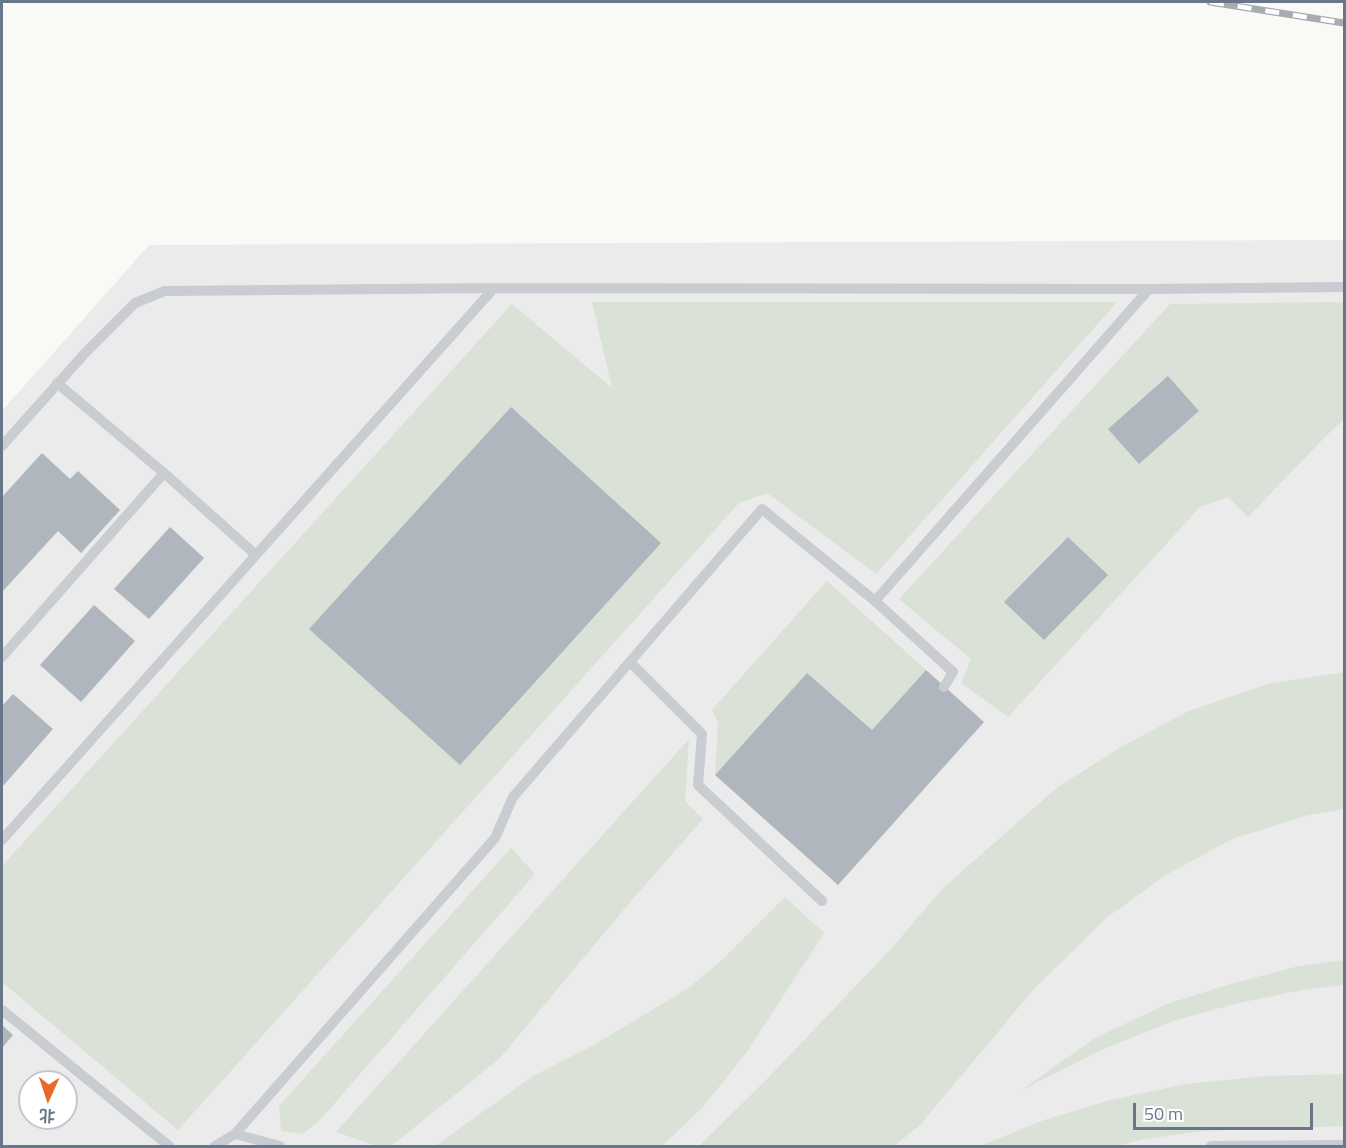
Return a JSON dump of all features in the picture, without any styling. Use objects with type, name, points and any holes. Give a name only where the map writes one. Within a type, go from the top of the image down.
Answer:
[{"type":"lane","points":[[2,446],[57,383],[135,303],[165,291],[494,288],[1344,287]]},
{"type":"lane","points":[[2,840],[494,288]]},
{"type":"lane","points":[[875,601],[1149,289]]},
{"type":"lane","points":[[57,383],[164,473],[256,555]]},
{"type":"lane","points":[[2,657],[164,473]]},
{"type":"lane","points":[[215,1146],[235,1134],[495,838],[513,797],[762,509],[875,601],[953,672],[944,687]]},
{"type":"lane","points":[[631,663],[702,734],[698,785],[822,901]]},
{"type":"lane","points":[[2,1010],[169,1146]]},
{"type":"lane","points":[[235,1134],[280,1146]]},
{"type":"lane","points":[[1211,1146],[1344,1145]]},
{"type":"shaded area","points":[[1344,240],[1344,1146],[2,1146],[2,411],[149,245]]},
{"type":"shaded area","points":[[592,302],[1117,302],[876,574],[767,493],[739,503],[178,1130],[2,982],[2,866],[512,304],[612,388]]},
{"type":"shaded area","points":[[1344,302],[1344,419],[1248,517],[1228,497],[1200,507],[1008,717],[961,683],[971,659],[899,599],[1170,304]]},
{"type":"shaded area","points":[[827,581],[926,670],[872,730],[807,673],[715,775],[718,722],[712,710]]},
{"type":"shaded area","points":[[1344,672],[1344,809],[1305,816],[1232,839],[1164,876],[1105,919],[1033,990],[919,1126],[894,1146],[699,1146],[767,1079],[890,950],[943,888],[1058,787],[1126,744],[1189,711],[1268,684]]},
{"type":"shaded area","points":[[689,739],[685,801],[703,819],[630,902],[499,1059],[391,1146],[377,1146],[336,1132]]},
{"type":"shaded area","points":[[511,848],[535,874],[319,1121],[302,1134],[281,1131],[279,1106]]},
{"type":"shaded area","points":[[785,897],[824,933],[746,1053],[702,1108],[662,1146],[435,1146],[533,1076],[592,1046],[687,989],[719,963]]},
{"type":"shaded area","points":[[1344,960],[1344,985],[1302,990],[1234,1004],[1170,1022],[1097,1052],[1020,1091],[1095,1038],[1167,1004],[1299,966]]},
{"type":"shaded area","points":[[1344,1074],[1344,1126],[1202,1131],[1139,1140],[1117,1146],[980,1146],[1044,1120],[1107,1101],[1185,1084],[1267,1076]]},
{"type":"building","points":[[1168,376],[1199,411],[1139,464],[1108,429]]},
{"type":"building","points":[[511,407],[661,543],[460,765],[309,629]]},
{"type":"building","points":[[42,453],[70,479],[78,471],[120,510],[81,553],[58,531],[2,592],[2,497]]},
{"type":"building","points":[[170,527],[204,558],[149,619],[114,589]]},
{"type":"building","points":[[1068,537],[1108,575],[1044,640],[1004,602]]},
{"type":"building","points":[[94,605],[135,641],[81,702],[40,665]]},
{"type":"building","points":[[926,670],[984,722],[838,885],[715,775],[807,673],[872,730]]},
{"type":"building","points":[[13,694],[53,729],[2,787],[2,706]]},
{"type":"building","points":[[2,1025],[13,1035],[2,1048]]},
{"type":"railway","points":[[1210,2],[1344,23]]}]
